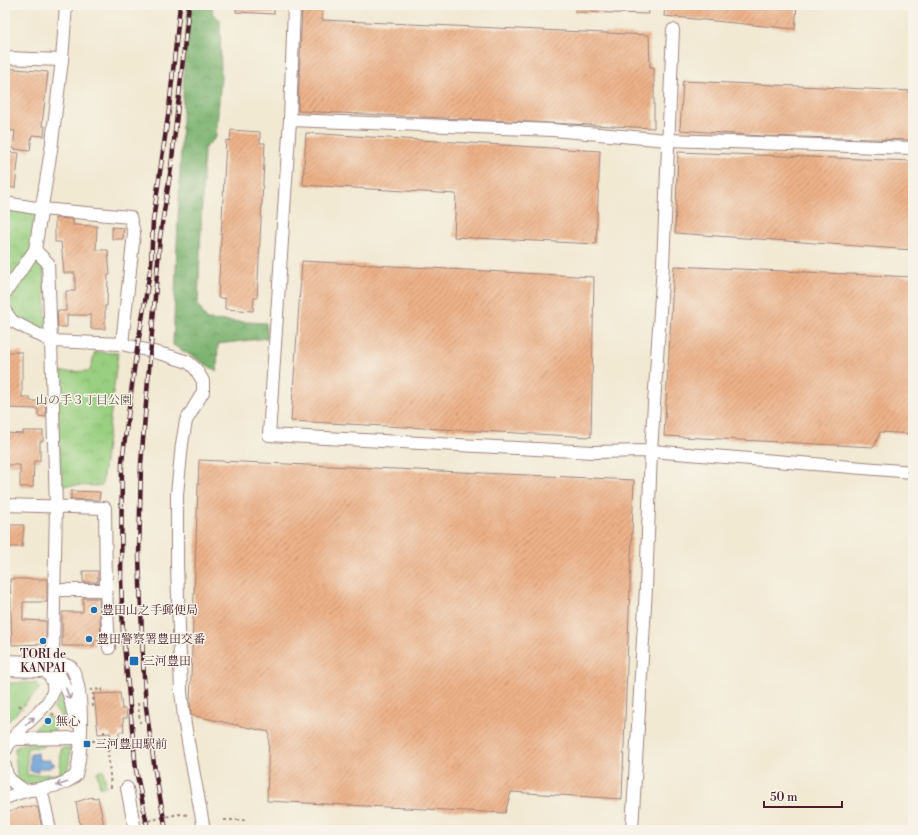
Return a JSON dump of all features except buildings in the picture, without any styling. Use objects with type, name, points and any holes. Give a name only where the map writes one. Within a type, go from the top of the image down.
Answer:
[{"type":"street","points":[[5,293],[35,250],[62,60],[66,5]]},
{"type":"street","points":[[294,5],[290,120],[269,435],[593,452],[651,451],[913,472]]},
{"type":"street","points":[[632,830],[646,588],[651,451],[663,265],[667,140],[673,30]]},
{"type":"street","points":[[5,58],[62,60]]},
{"type":"street","points":[[290,120],[553,130],[667,140],[913,148]]},
{"type":"street","points":[[5,203],[42,209],[130,217],[134,233],[122,344]]},
{"type":"street","points":[[35,250],[48,263],[52,341],[56,507],[53,651]]},
{"type":"street","points":[[5,311],[12,321],[52,341],[122,344],[188,362],[195,368],[203,381],[203,392],[186,421],[182,444],[177,494],[177,564],[182,699],[185,725],[204,830]]},
{"type":"street","points":[[5,505],[105,508],[106,590],[109,648]]},
{"type":"street","points":[[55,590],[106,590]]},
{"type":"street","points":[[5,661],[66,664],[75,672],[81,724],[78,753]]},
{"type":"street","points":[[5,798],[25,791],[69,782],[76,775],[78,766],[77,738],[68,694],[58,670],[46,663]]},
{"type":"street","points":[[5,670],[45,672],[53,681],[54,690],[51,699],[12,739],[5,751]]},
{"type":"street","points":[[12,739],[77,738]]},
{"type":"street","points":[[5,766],[5,775],[9,780],[25,791]]},
{"type":"street","points":[[41,788],[50,830]]},
{"type":"street","points":[[126,788],[135,827]]},
{"type":"path","points":[[89,690],[102,689],[102,693],[100,693]]},
{"type":"path","points":[[93,693],[93,706]]},
{"type":"path","points":[[138,703],[140,723]]},
{"type":"path","points":[[19,705],[24,710]]},
{"type":"path","points":[[51,712],[59,720],[62,732]]},
{"type":"path","points":[[90,741],[104,740],[104,731]]},
{"type":"path","points":[[112,788],[108,751],[115,737]]},
{"type":"path","points":[[135,827],[179,814],[190,815]]},
{"type":"path","points":[[224,820],[245,820]]},
{"type":"green space","points":[[188,5],[213,5],[212,13],[220,20],[221,76],[216,137],[204,149],[198,305],[207,320],[266,323],[268,338],[218,344],[217,371],[173,345]]},
{"type":"green space","points":[[5,208],[39,213],[32,249],[44,265],[47,335],[17,318],[5,301]]},
{"type":"green space","name":"山の手３丁目公園","points":[[95,352],[118,353],[102,486],[62,485],[55,372],[90,371]]},
{"type":"green space","points":[[5,683],[36,683],[39,689],[5,725]]},
{"type":"green space","points":[[61,691],[66,706],[66,718],[61,718],[60,714],[53,708],[58,703]]},
{"type":"green space","points":[[47,715],[54,721],[55,735],[29,735]]},
{"type":"green space","points":[[44,742],[44,747],[27,748],[27,775],[58,774],[60,772],[61,748],[70,748],[69,764],[65,774],[56,780],[49,782],[31,784],[20,782],[17,780],[15,748],[25,743]]},
{"type":"green space","points":[[104,770],[106,786],[100,788],[97,772]]},
{"type":"water","points":[[38,753],[39,760],[50,760],[50,762],[54,763],[54,766],[50,766],[50,768],[38,769],[38,772],[30,771],[30,754]]},
{"type":"railway","points":[[148,830],[136,770],[123,633],[121,578],[122,462],[135,362],[151,265],[153,221],[169,109],[180,5]]},
{"type":"railway","points":[[166,830],[155,771],[146,707],[139,556],[141,464],[160,237],[171,168],[189,5]]},
{"type":"place","name":"豊田山之手郵便局","points":[[94,610]]},
{"type":"place","name":"豊田警察署豊田交番","points":[[89,639]]},
{"type":"place","name":"TORI de KANPAI","points":[[43,641]]},
{"type":"place","name":"三河豊田","points":[[134,661]]},
{"type":"place","name":"無心","points":[[48,721]]},
{"type":"place","name":"三河豊田駅前","points":[[87,744]]}]
